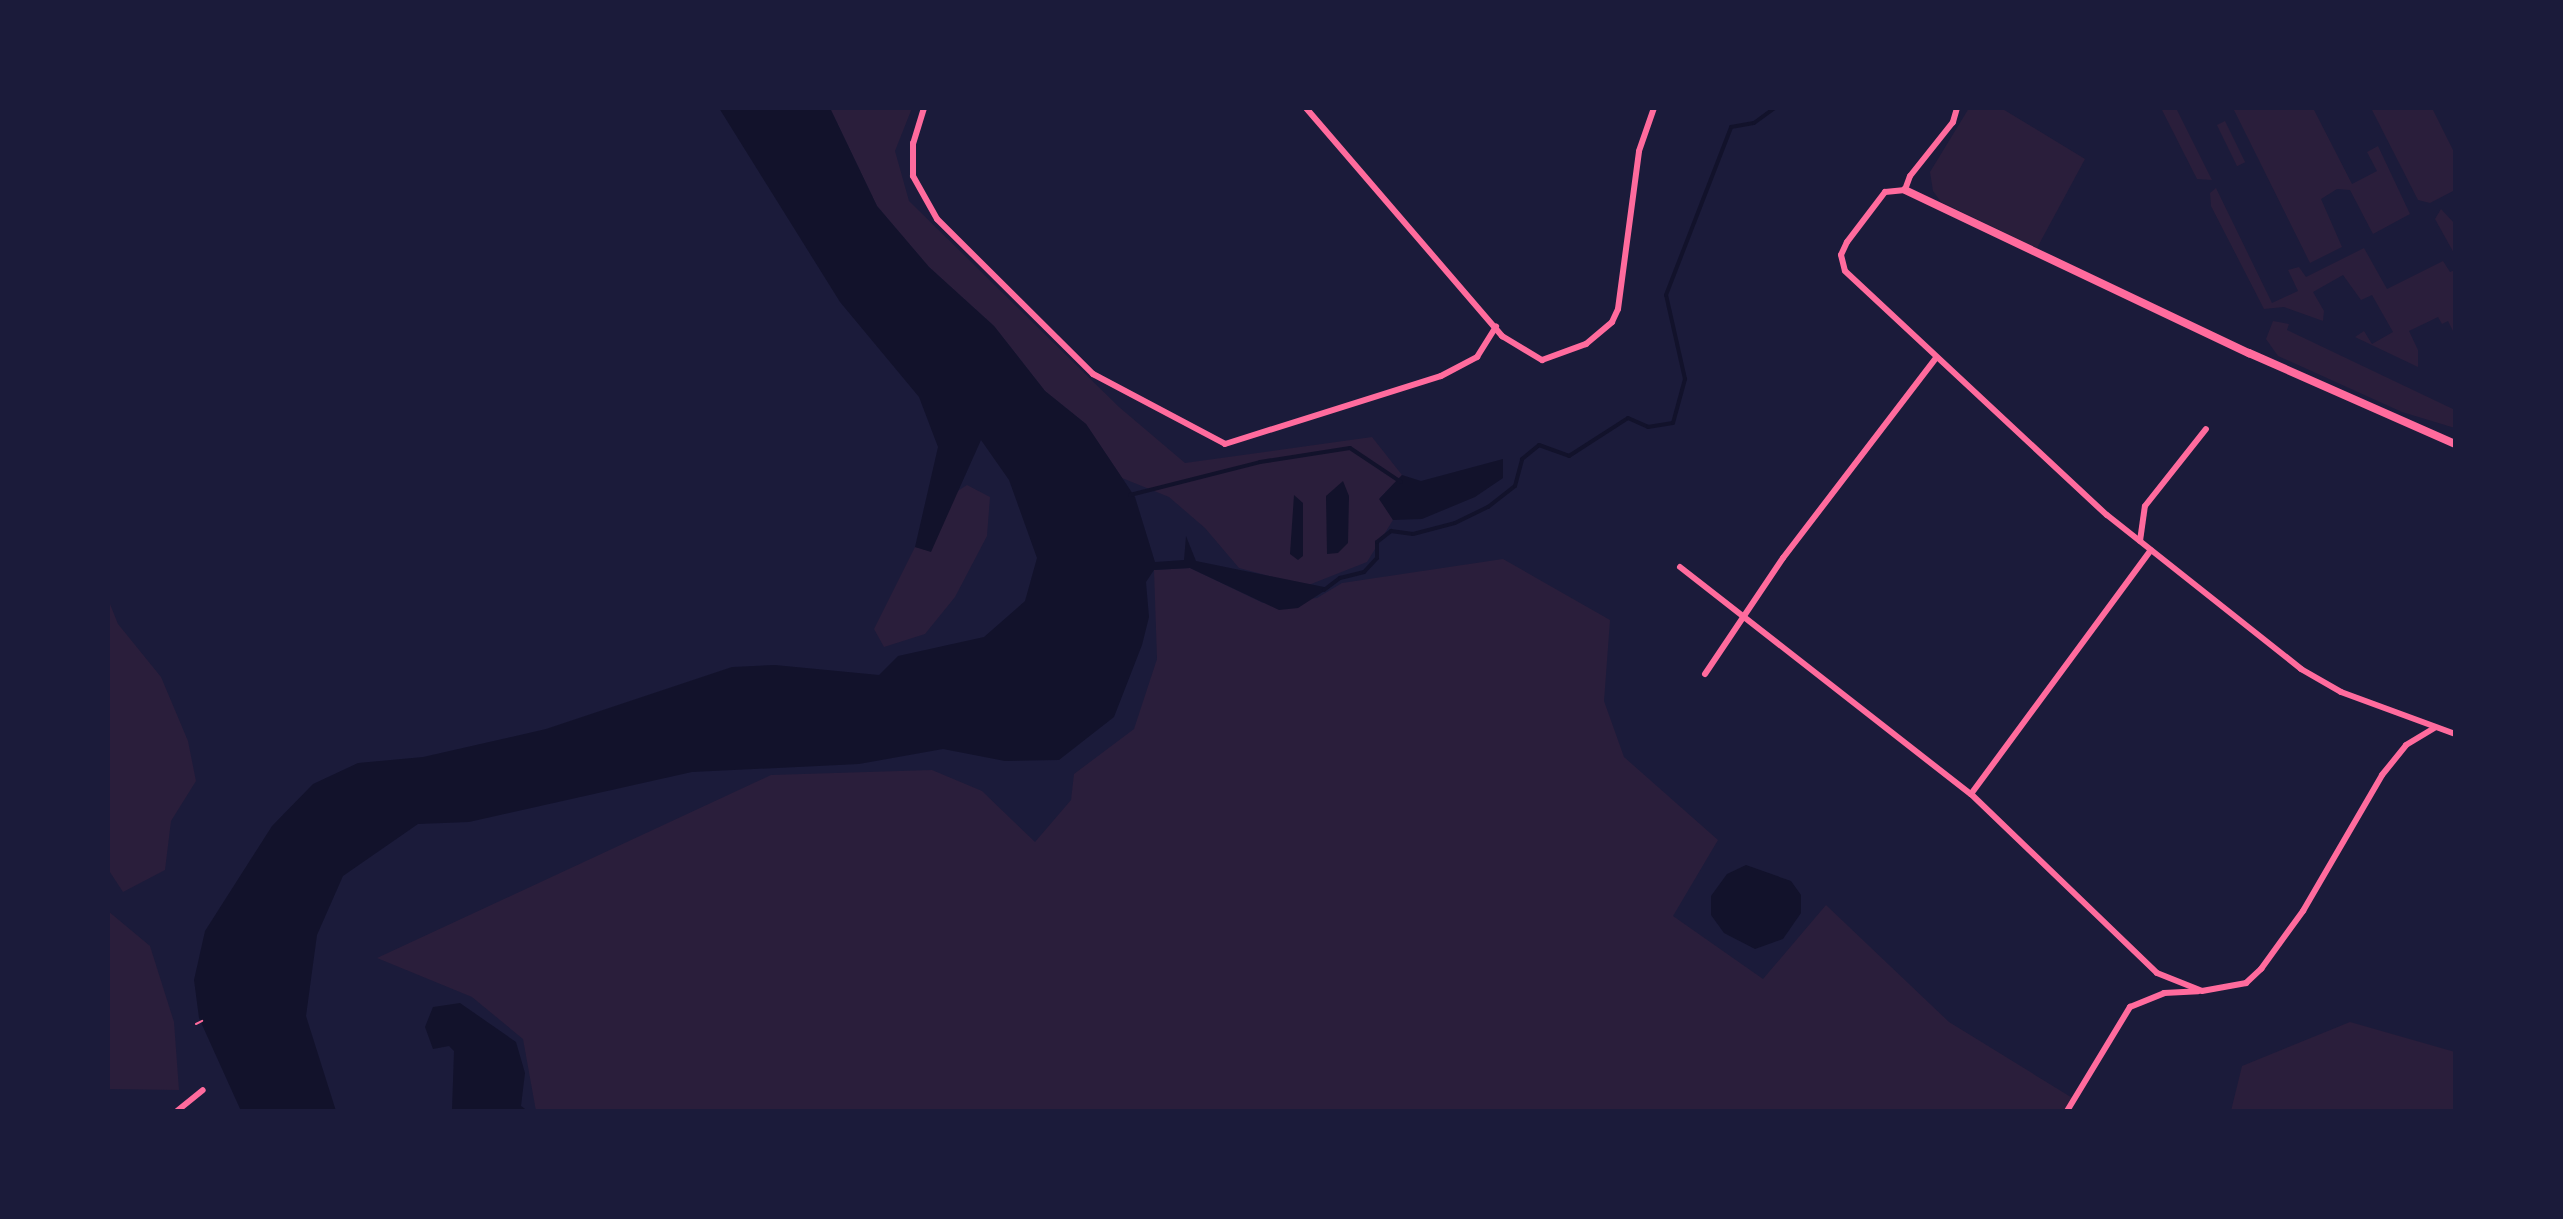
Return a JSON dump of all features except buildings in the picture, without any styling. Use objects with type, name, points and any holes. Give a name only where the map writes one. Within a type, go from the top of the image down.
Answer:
[{"type":"street","points":[[924,108],[913,143],[913,176],[937,219],[1093,374],[1225,444],[1441,376],[1477,357],[1496,326]]},
{"type":"street","points":[[1306,108],[1502,336],[1542,360],[1586,344],[1612,322],[1618,309],[1639,151],[1654,108]]},
{"type":"street","points":[[1905,190],[1915,168],[1953,122],[1957,108]]},
{"type":"street","points":[[2455,444],[2249,353],[1905,190],[1885,192],[1841,255],[1845,271],[1936,358],[2140,541],[2301,669],[2341,692],[2455,734]]},
{"type":"street","points":[[1705,674],[1748,616],[1783,558],[1936,358]]},
{"type":"street","points":[[2140,541],[2145,506],[2206,429]]},
{"type":"street","points":[[1971,794],[2151,550]]},
{"type":"street","points":[[1680,567],[1748,616],[1971,794],[2157,973],[2202,991]]},
{"type":"street","points":[[2067,1111],[2130,1007],[2164,993],[2202,991],[2246,983],[2261,969],[2303,911],[2382,775],[2406,745],[2434,728]]},
{"type":"street","points":[[177,1111],[203,1090]]},
{"type":"path","points":[[196,1024],[202,1021]]},
{"type":"shaded area","points":[[719,108],[830,108],[877,206],[929,267],[994,326],[1045,391],[1086,424],[1135,497],[1155,562],[1184,560],[1186,536],[1196,561],[1329,588],[1298,608],[1279,610],[1190,568],[1154,570],[1146,582],[1149,617],[1142,645],[1114,717],[1059,760],[1005,761],[943,749],[859,764],[692,772],[469,822],[418,824],[343,876],[317,935],[306,1016],[336,1111],[241,1111],[199,1018],[194,980],[205,931],[272,826],[313,784],[358,763],[423,757],[546,729],[732,667],[775,665],[879,675],[898,656],[984,637],[1025,601],[1037,558],[1009,480],[981,440],[931,552],[915,547],[938,447],[919,397],[840,302]]},
{"type":"shaded area","points":[[830,108],[912,108],[895,151],[909,201],[1119,407],[1185,463],[1372,437],[1402,475],[1380,498],[1393,520],[1367,562],[1306,586],[1239,568],[1205,528],[1169,497],[1122,478],[1086,424],[1045,391],[994,326],[929,267],[877,206]]},
{"type":"shaded area","points":[[1969,108],[2001,108],[2085,159],[2037,248],[1941,202],[1933,191],[1930,172]]},
{"type":"shaded area","points":[[2161,108],[2176,108],[2212,180],[2197,179]]},
{"type":"shaded area","points":[[2233,108],[2313,108],[2352,184],[2377,171],[2367,152],[2378,146],[2410,214],[2373,234],[2350,190],[2337,189],[2321,199],[2342,247],[2310,263]]},
{"type":"shaded area","points":[[2371,108],[2432,108],[2455,154],[2455,190],[2430,203],[2418,200]]},
{"type":"shaded area","points":[[2225,121],[2245,162],[2237,166],[2217,125]]},
{"type":"shaded area","points":[[2216,188],[2272,303],[2298,291],[2288,270],[2299,267],[2306,277],[2364,248],[2387,289],[2443,261],[2450,272],[2455,270],[2455,335],[2448,321],[2442,324],[2438,317],[2409,331],[2418,350],[2418,367],[2355,337],[2364,331],[2372,344],[2393,332],[2372,295],[2361,300],[2343,275],[2313,292],[2324,311],[2323,321],[2284,307],[2264,309],[2211,206],[2210,193]]},
{"type":"shaded area","points":[[2441,209],[2455,224],[2455,255],[2435,219]]},
{"type":"shaded area","points":[[2273,321],[2289,324],[2287,330],[2455,410],[2455,428],[2402,412],[2278,356],[2266,339]]},
{"type":"shaded area","points":[[1503,459],[1503,478],[1475,497],[1422,519],[1393,520],[1379,499],[1402,475],[1421,481]]},
{"type":"shaded area","points":[[1343,481],[1349,496],[1348,543],[1338,553],[1327,554],[1326,496]]},
{"type":"shaded area","points":[[967,485],[990,497],[987,536],[955,597],[925,634],[884,647],[874,629],[915,547],[931,551],[953,494]]},
{"type":"shaded area","points":[[1294,495],[1303,503],[1303,556],[1298,560],[1290,554]]},
{"type":"shaded area","points":[[1503,559],[1610,620],[1604,701],[1624,757],[1718,840],[1673,916],[1763,979],[1826,905],[1949,1022],[2074,1099],[2070,1111],[536,1111],[523,1039],[472,997],[377,958],[771,775],[932,770],[982,791],[1035,842],[1071,800],[1074,774],[1134,729],[1157,659],[1154,570],[1190,568],[1263,603],[1317,598],[1342,583]]},
{"type":"shaded area","points":[[108,599],[118,624],[161,677],[188,741],[196,781],[171,821],[165,870],[123,892],[108,869]]},
{"type":"shaded area","points":[[1746,865],[1791,881],[1801,895],[1801,913],[1783,939],[1755,949],[1724,933],[1711,915],[1711,896],[1727,874]]},
{"type":"shaded area","points":[[108,911],[150,946],[174,1022],[179,1090],[108,1089]]},
{"type":"shaded area","points":[[460,1003],[516,1042],[525,1073],[521,1106],[528,1111],[452,1110],[454,1051],[449,1046],[433,1049],[425,1027],[433,1007]]},
{"type":"shaded area","points":[[2350,1022],[2455,1052],[2455,1111],[2231,1111],[2242,1066]]},
{"type":"waterway","points":[[1324,590],[1340,578],[1364,572],[1377,558],[1377,542],[1391,531],[1413,534],[1455,523],[1488,507],[1515,486],[1522,459],[1539,445],[1569,456],[1628,418],[1648,427],[1673,423],[1685,379],[1666,295],[1731,127],[1754,123],[1775,108]]},
{"type":"waterway","points":[[1130,495],[1260,462],[1350,448],[1401,482]]}]
